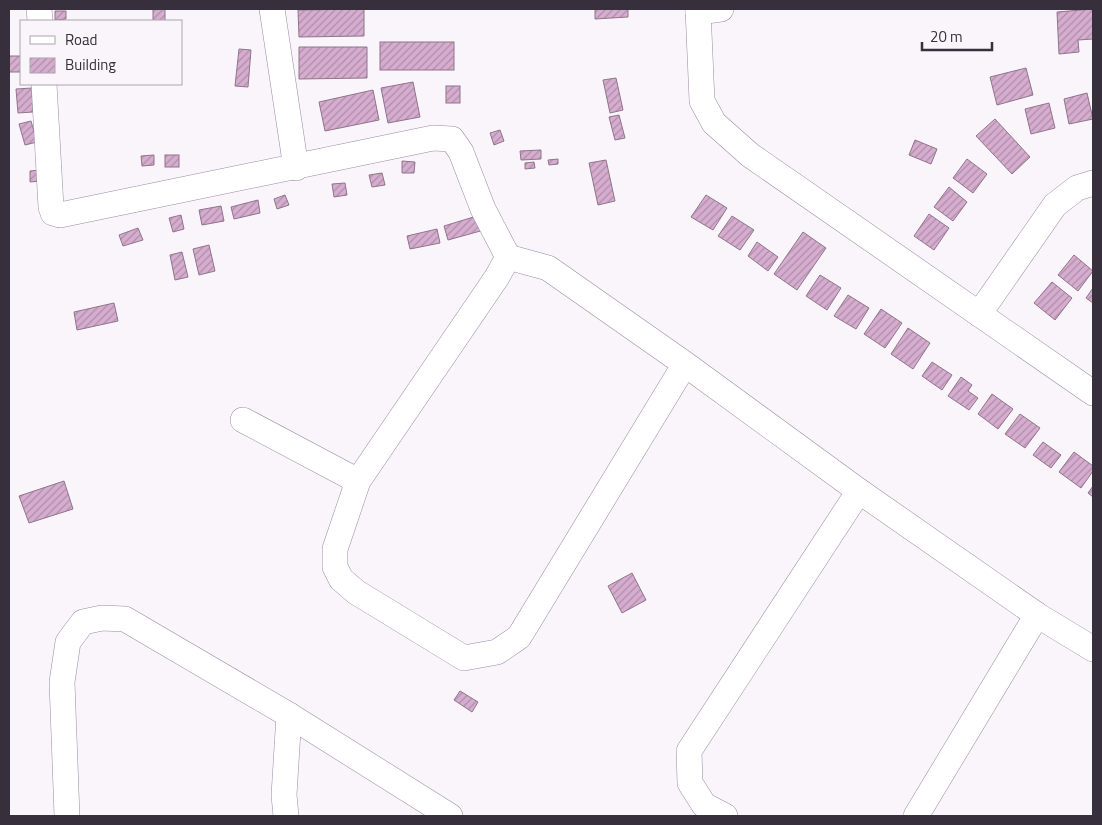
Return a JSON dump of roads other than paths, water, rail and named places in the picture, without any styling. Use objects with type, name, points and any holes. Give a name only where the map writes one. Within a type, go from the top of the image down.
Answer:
[{"type":"street","points":[[272,9],[296,168]]},
{"type":"street","points":[[706,10],[702,101],[714,123],[750,155],[1093,393]]},
{"type":"street","points":[[44,85],[51,207],[53,213],[60,215],[296,168],[433,138],[452,139],[461,152],[483,209],[508,257],[548,268],[685,364],[859,491],[1037,615],[1093,649]]},
{"type":"street","points":[[978,314],[1055,205],[1077,188],[1093,183]]},
{"type":"street","points":[[508,257],[497,277],[358,481],[336,549],[335,567],[341,578],[356,592],[464,658],[497,652],[519,637],[685,364]]},
{"type":"street","points":[[243,420],[358,481]]},
{"type":"street","points":[[724,816],[704,804],[690,783],[689,752],[859,491]]},
{"type":"street","points":[[916,816],[1037,615]]},
{"type":"street","points":[[68,816],[62,682],[68,642],[83,622],[102,618],[125,619],[289,715],[450,816]]},
{"type":"street","points":[[286,816],[284,795],[289,715]]}]
